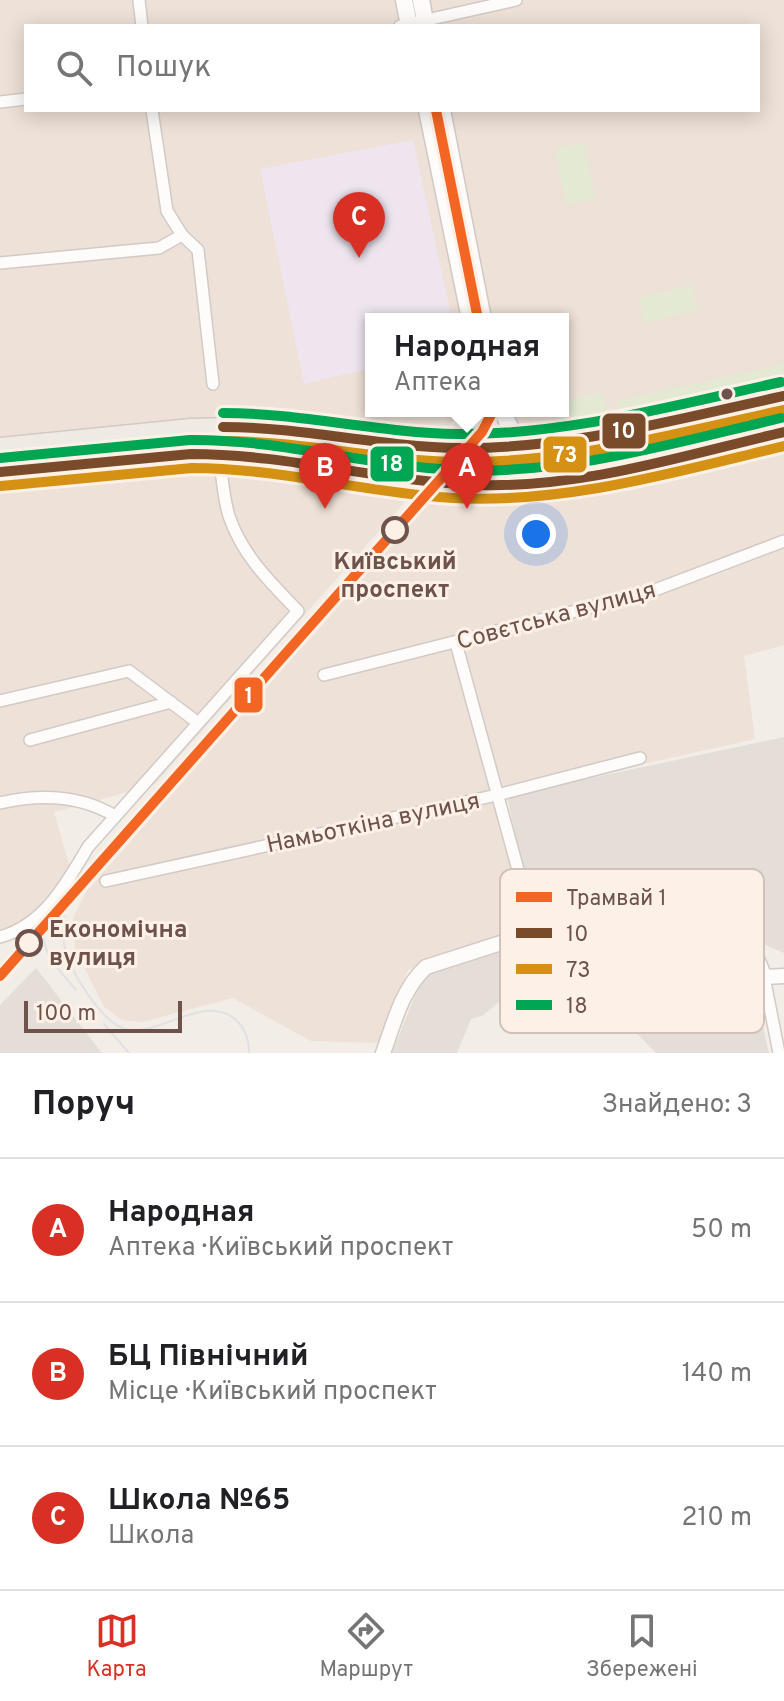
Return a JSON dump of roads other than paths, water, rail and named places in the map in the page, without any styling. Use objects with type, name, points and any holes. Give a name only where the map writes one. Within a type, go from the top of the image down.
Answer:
[{"type":"main road","points":[[404,0],[414,24]]},
{"type":"main road","points":[[414,24],[421,0]]},
{"type":"main road","points":[[427,112],[469,313]]},
{"type":"main road","points":[[442,112],[482,313]]},
{"type":"main road","points":[[0,447],[191,428],[232,427],[427,447],[533,446],[588,439],[782,396]]},
{"type":"main road","points":[[427,447],[451,437],[469,417]]},
{"type":"main road","points":[[407,481],[426,473],[474,425],[478,417]]},
{"type":"main road","points":[[505,417],[516,439],[533,446]]},
{"type":"main road","points":[[219,454],[221,438],[232,427]]},
{"type":"main road","points":[[191,428],[206,437],[200,450],[191,454]]},
{"type":"main road","points":[[0,472],[219,454],[407,481],[489,485],[602,472],[784,432]]},
{"type":"street","points":[[139,0],[142,24]]},
{"type":"street","points":[[414,24],[516,0]]},
{"type":"street","points":[[0,102],[24,99]]},
{"type":"street","points":[[152,112],[167,211],[182,235],[198,250],[213,384]]},
{"type":"street","points":[[0,263],[159,248],[182,235]]},
{"type":"street","points":[[782,396],[784,417]]},
{"type":"street","points":[[0,937],[31,924],[64,889],[88,847],[298,611],[256,566],[239,540],[228,514],[219,454]]},
{"type":"street","name":"Совєтська вулиця","points":[[324,675],[647,593],[784,541]]},
{"type":"street","points":[[456,643],[518,869]]},
{"type":"street","points":[[0,701],[122,671],[135,675],[197,722]]},
{"type":"street","points":[[30,740],[171,702]]},
{"type":"street","name":"Намьоткіна вулиця","points":[[106,881],[497,795],[640,758]]},
{"type":"street","points":[[0,803],[40,796],[96,805],[115,816]]},
{"type":"street","points":[[383,1053],[405,992],[415,977],[426,967],[500,943]]},
{"type":"street","points":[[779,1053],[764,977],[784,976]]},
{"type":"tram line","name":"1","points":[[436,112],[477,313]]},
{"type":"tram line","name":"1","points":[[0,976],[482,432],[490,417]]},
{"type":"tram line","points":[[95,867],[67,907],[63,935],[71,965],[101,1011],[120,1027],[129,1030],[142,1030],[197,1012],[224,1013],[242,1027],[249,1053]]},
{"type":"tram line","points":[[56,908],[48,920],[44,942],[52,961],[76,990]]},
{"type":"tram line","points":[[104,1024],[129,1053]]},
{"type":"place","name":"Школа №65","points":[[359,258]]},
{"type":"place","name":"БЦ Північний","points":[[325,509]]},
{"type":"place","name":"Народная","points":[[467,509]]},
{"type":"place","name":"Київський проспект","points":[[395,530]]},
{"type":"place","name":"Економічна вулиця","points":[[29,943]]}]
